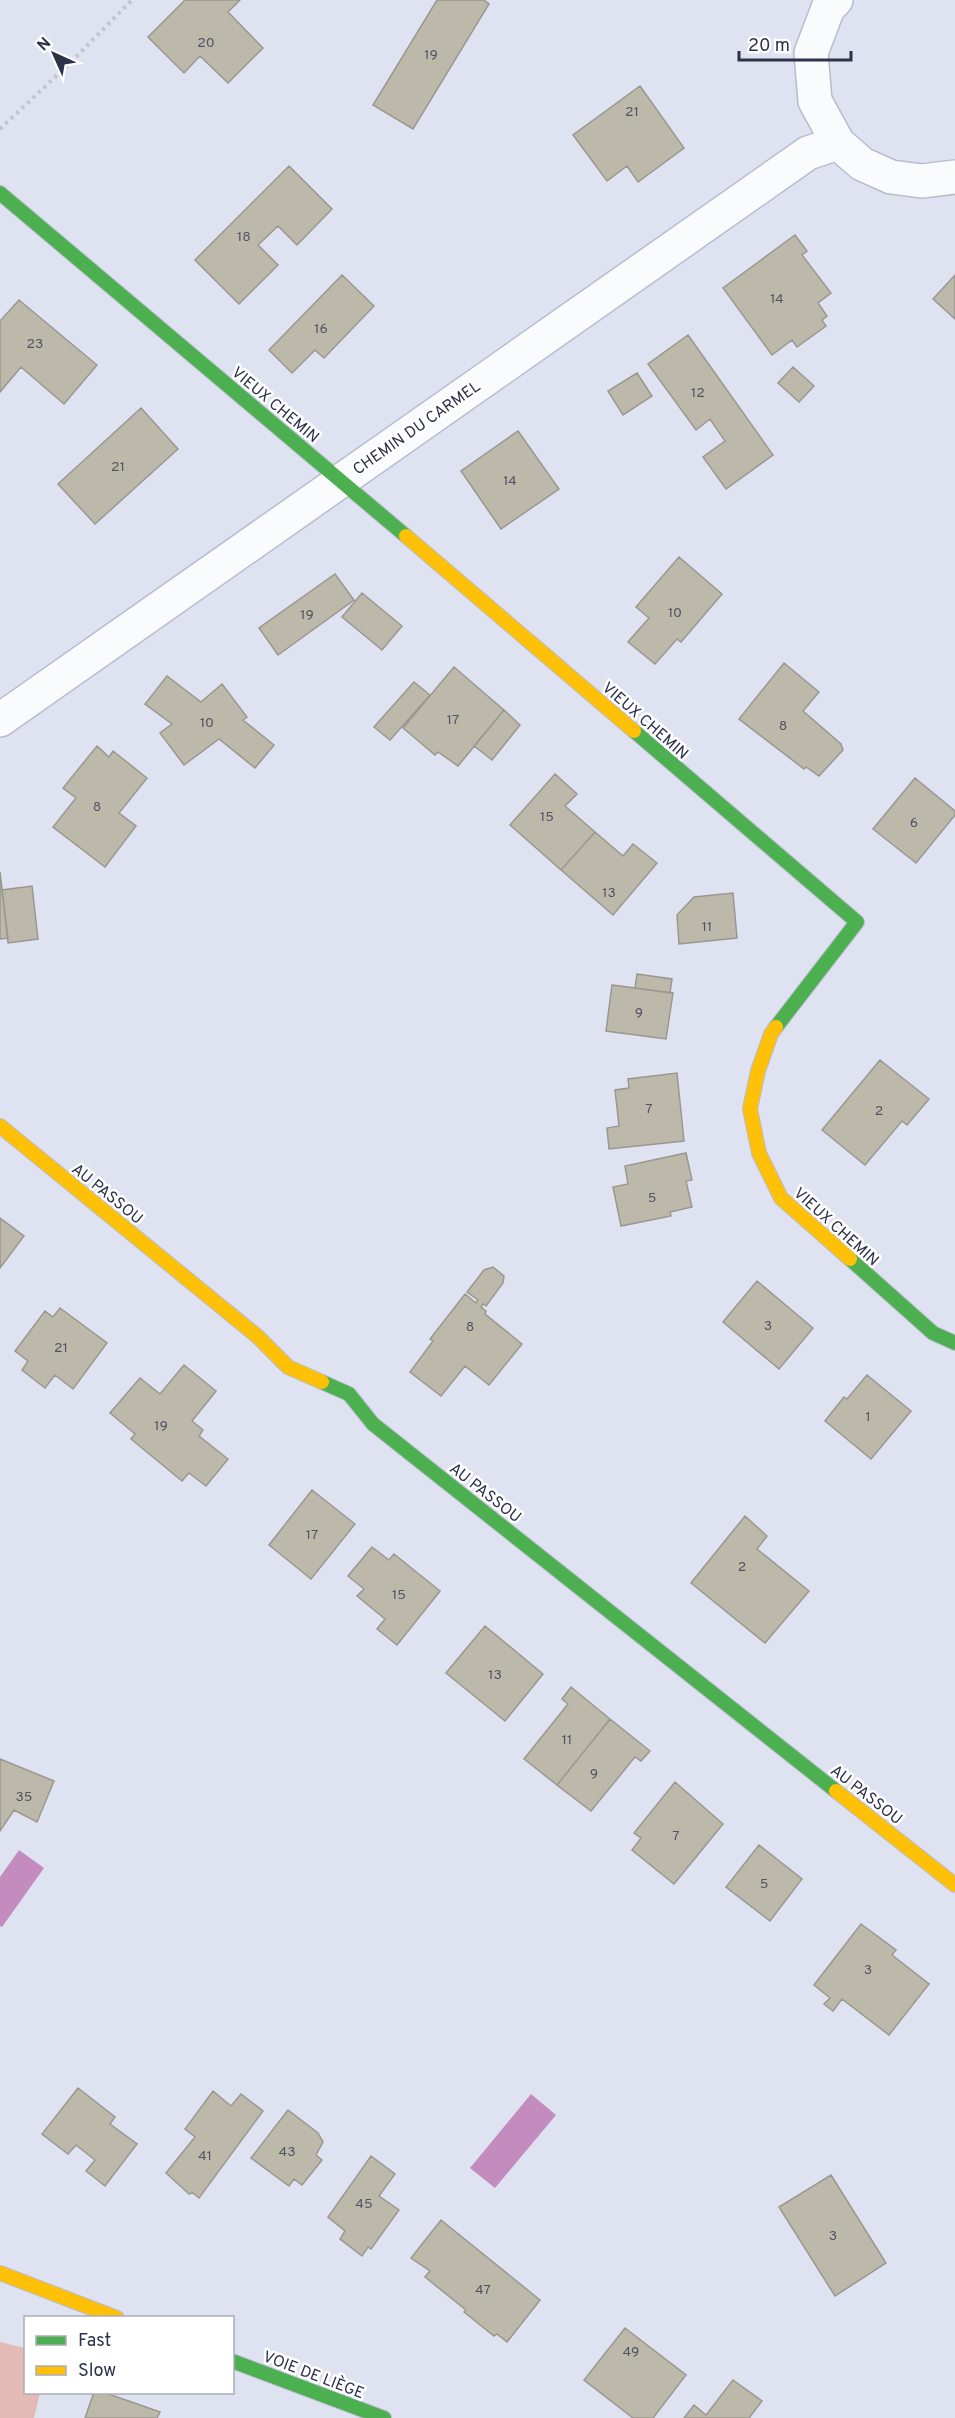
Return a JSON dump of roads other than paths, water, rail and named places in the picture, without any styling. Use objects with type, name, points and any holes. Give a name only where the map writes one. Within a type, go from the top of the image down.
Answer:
[{"type":"street","points":[[836,0],[828,8],[812,53],[815,101],[838,143],[862,164],[891,177],[922,181],[955,177]]},
{"type":"street","name":"CHEMIN DU CARMEL","points":[[0,720],[808,153],[838,143]]},
{"type":"street","name":"VIEUX CHEMIN","points":[[0,193],[341,480],[857,922],[771,1034],[758,1071],[750,1109],[759,1153],[781,1198],[933,1333],[955,1342]]},
{"type":"street","name":"AU PASSOU","points":[[0,1126],[257,1336],[288,1367],[349,1394],[373,1424],[955,1885]]},
{"type":"street","points":[[0,2273],[112,2316]]},
{"type":"street","name":"VOIE DE LIÈGE","points":[[234,2362],[384,2418]]}]
